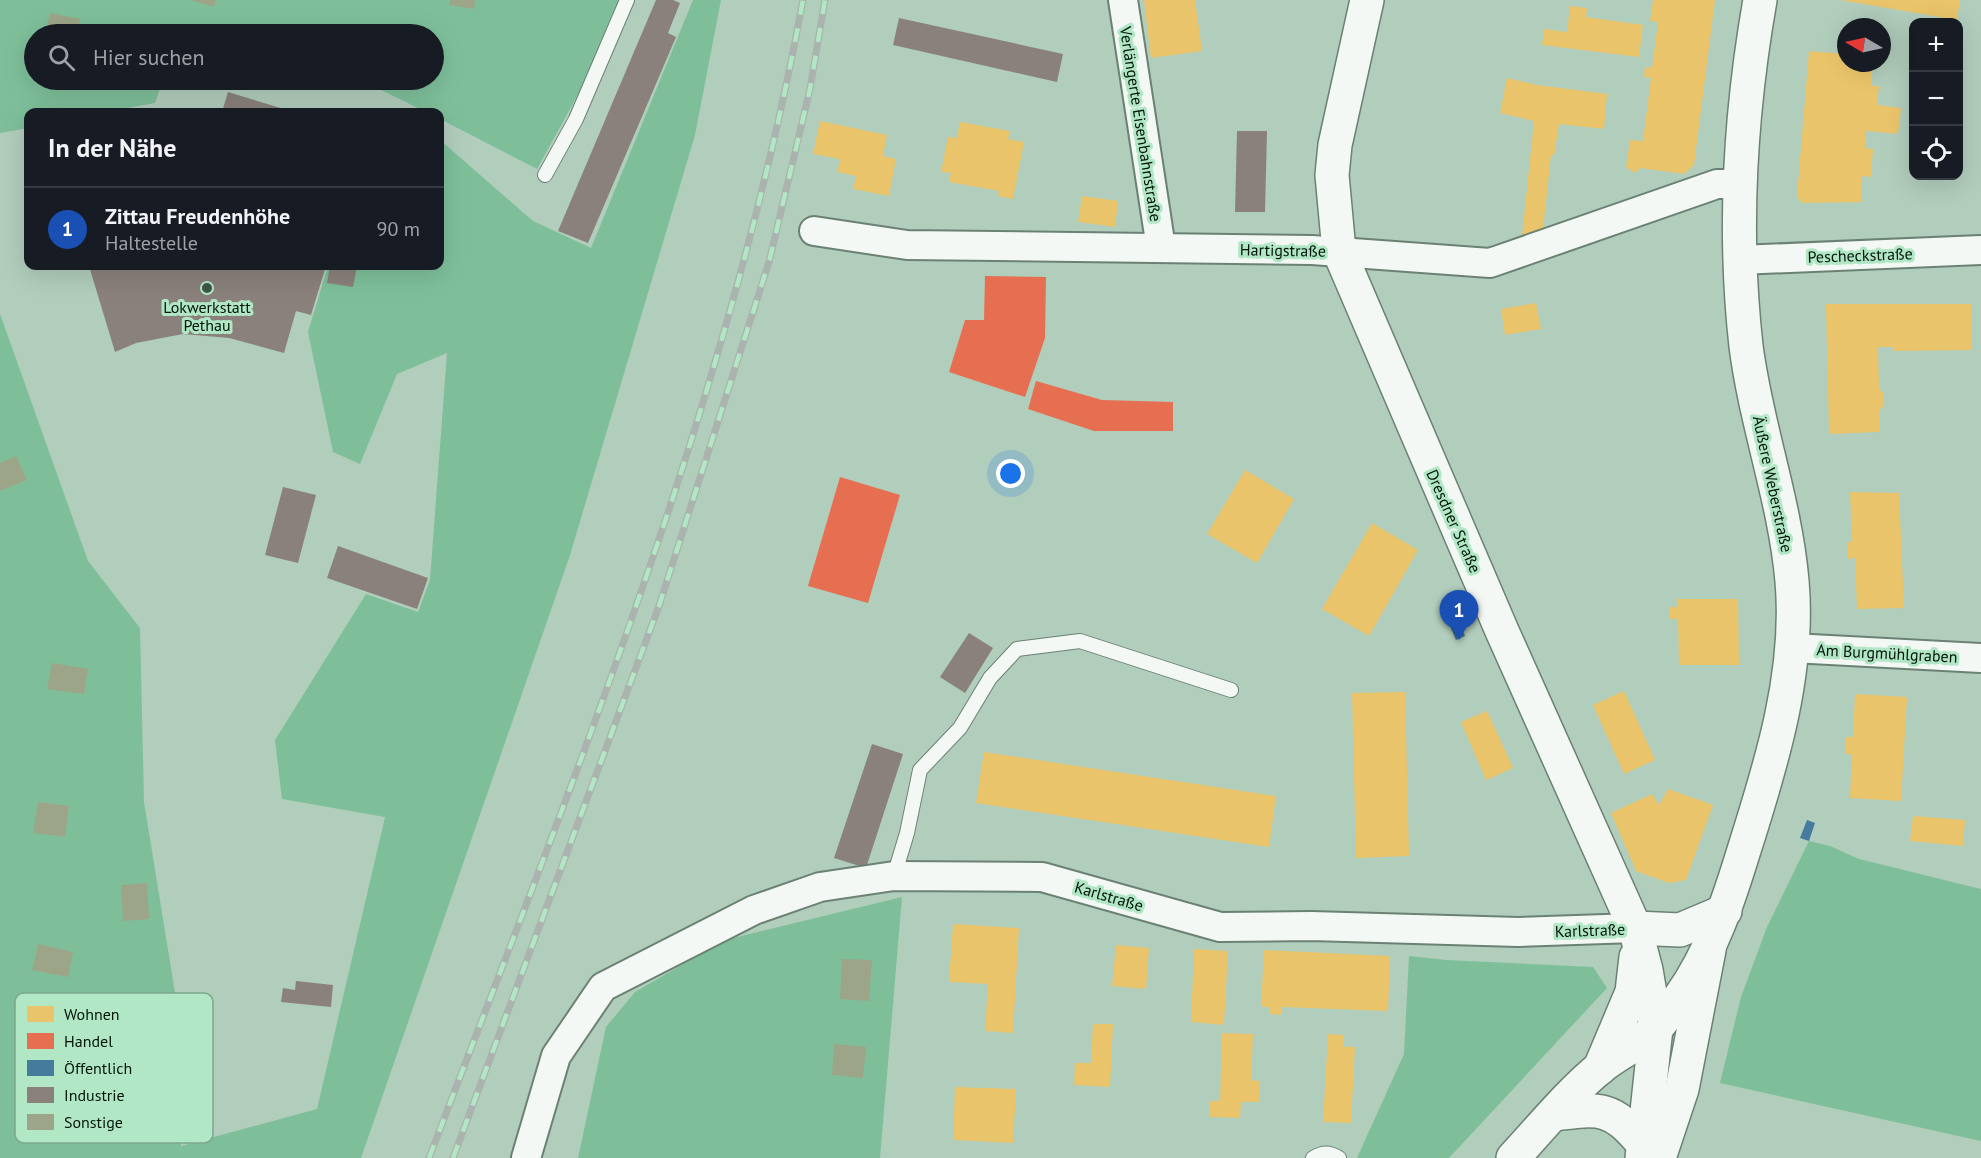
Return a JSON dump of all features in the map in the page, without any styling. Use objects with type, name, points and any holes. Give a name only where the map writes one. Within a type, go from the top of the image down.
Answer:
[{"type":"main road","name":"Dresdner Straße","points":[[1367,0],[1335,145],[1332,175],[1339,251],[1498,621],[1635,928],[1646,970],[1656,1028]]},
{"type":"main road","name":"Äußere Weberstraße","points":[[1656,1028],[1682,994],[1710,944],[1725,911],[1752,827],[1782,716],[1792,648],[1792,583],[1785,529],[1747,347],[1739,260],[1739,184],[1748,66],[1760,0]]},
{"type":"main road","points":[[1600,1068],[1632,992],[1635,928],[1680,930],[1725,911]]},
{"type":"main road","points":[[1648,1153],[1682,1089],[1710,944]]},
{"type":"main road","points":[[1648,1153],[1656,1028]]},
{"type":"main road","points":[[1513,1158],[1600,1068],[1656,1028]]},
{"type":"main road","points":[[1554,1114],[1581,1111],[1607,1112],[1625,1123],[1648,1153]]},
{"type":"street","name":"Verlängerte Eisenbahnstraße","points":[[1123,0],[1161,248]]},
{"type":"street","name":"Hartigstraße","points":[[814,231],[907,245],[1339,251],[1490,263],[1717,184],[1739,184]]},
{"type":"street","name":"Pescheckstraße","points":[[1739,260],[1981,250]]},
{"type":"street","name":"Am Burgmühlgraben","points":[[1792,648],[1981,658]]},
{"type":"street","name":"Karlstraße","points":[[526,1158],[556,1056],[603,987],[767,904],[820,887],[894,876],[1042,877],[1220,927],[1518,932],[1635,928]]},
{"type":"lane","points":[[544,175],[576,119],[627,0]]},
{"type":"lane","points":[[894,876],[907,833],[920,770],[960,728],[990,678],[1017,649],[1080,640],[1231,690]]},
{"type":"lane","points":[[1312,1158],[1319,1154],[1330,1153],[1339,1158]]},
{"type":"green space","points":[[0,0],[622,0],[603,49],[537,169],[444,121],[444,108],[418,108],[381,90],[444,90],[444,24],[24,24],[24,90],[160,90],[155,103],[127,108],[24,108],[24,129],[0,133]]},
{"type":"green space","points":[[693,0],[721,0],[695,135],[570,555],[361,1158],[0,1158],[0,314],[88,561],[140,628],[144,802],[175,993],[15,993],[15,1143],[181,1143],[181,1146],[192,1143],[213,1143],[213,1137],[317,1109],[385,817],[282,799],[275,740],[366,594],[418,612],[430,580],[447,353],[397,374],[360,464],[333,452],[308,332],[327,270],[444,270],[444,143],[533,221],[591,248]]},
{"type":"green space","points":[[1809,841],[1830,846],[1859,859],[1981,889],[1981,1141],[1720,1083],[1741,997],[1767,927]]},
{"type":"green space","points":[[902,897],[880,1158],[578,1158],[606,1027],[635,992],[725,940]]},
{"type":"green space","points":[[1409,956],[1593,967],[1607,988],[1449,1158],[1357,1158],[1404,1054]]},
{"type":"building: Wohnen","points":[[1144,0],[1195,0],[1202,51],[1151,58]]},
{"type":"building: Wohnen","points":[[1653,0],[1715,0],[1694,165],[1684,174],[1640,168],[1635,173],[1626,167],[1630,140],[1643,141],[1651,78],[1644,77],[1645,67],[1652,68],[1658,22],[1650,21]]},
{"type":"building: Wohnen","points":[[1840,0],[1960,0],[1957,18],[1945,18]]},
{"type":"building: Wohnen","points":[[1570,6],[1587,8],[1586,17],[1643,25],[1639,57],[1542,45],[1544,29],[1567,32]]},
{"type":"building: Wohnen","points":[[1809,51],[1837,53],[1837,72],[1872,72],[1871,86],[1879,86],[1877,105],[1901,108],[1898,134],[1866,131],[1865,148],[1873,149],[1871,177],[1862,176],[1861,202],[1802,203],[1797,196]]},
{"type":"building: Wohnen","points":[[1507,78],[1537,85],[1607,94],[1604,129],[1559,124],[1554,156],[1551,155],[1542,239],[1521,246],[1534,121],[1500,113]]},
{"type":"building: Wohnen","points":[[820,121],[887,135],[883,156],[896,159],[889,196],[853,189],[856,176],[837,172],[840,159],[813,154]]},
{"type":"building: Wohnen","points":[[960,122],[1010,131],[1008,139],[1024,142],[1013,199],[998,196],[999,191],[949,182],[951,173],[941,172],[948,137],[957,138]]},
{"type":"building: Wohnen","points":[[1082,196],[1118,201],[1115,227],[1078,222]]},
{"type":"building: Wohnen","points":[[1536,303],[1541,329],[1505,335],[1501,309]]},
{"type":"building: Wohnen","points":[[1826,304],[1971,304],[1972,350],[1893,351],[1893,347],[1878,347],[1879,389],[1884,393],[1884,406],[1879,410],[1879,432],[1829,434]]},
{"type":"building: Wohnen","points":[[1245,470],[1294,499],[1257,563],[1207,534]]},
{"type":"building: Wohnen","points":[[1850,492],[1899,493],[1904,608],[1857,609],[1855,558],[1848,559],[1847,542],[1852,542]]},
{"type":"building: Wohnen","points":[[1372,523],[1418,550],[1369,636],[1322,609]]},
{"type":"building: Wohnen","points":[[1677,599],[1738,599],[1739,665],[1679,665],[1678,619],[1670,619],[1670,607],[1677,607]]},
{"type":"building: Wohnen","points":[[1624,691],[1655,760],[1624,774],[1593,705]]},
{"type":"building: Wohnen","points":[[1405,692],[1409,856],[1356,858],[1352,693]]},
{"type":"building: Wohnen","points":[[1855,694],[1907,697],[1901,801],[1850,798],[1852,754],[1845,754],[1846,737],[1853,737]]},
{"type":"building: Wohnen","points":[[1487,711],[1513,768],[1486,780],[1461,722]]},
{"type":"building: Wohnen","points":[[984,752],[1276,796],[1269,847],[976,803]]},
{"type":"building: Wohnen","points":[[1668,789],[1713,805],[1686,880],[1669,883],[1636,871],[1611,813],[1652,794],[1659,805]]},
{"type":"building: Wohnen","points":[[1913,816],[1965,820],[1963,846],[1910,841]]},
{"type":"building: Wohnen","points":[[953,924],[1019,928],[1013,1033],[985,1031],[988,984],[949,982]]},
{"type":"building: Wohnen","points":[[1116,945],[1149,948],[1146,989],[1112,986]]},
{"type":"building: Wohnen","points":[[1194,949],[1228,951],[1224,1025],[1191,1022]]},
{"type":"building: Wohnen","points":[[1264,950],[1390,956],[1388,1011],[1282,1007],[1282,1015],[1269,1014],[1269,1007],[1261,1007]]},
{"type":"building: Wohnen","points":[[1093,1024],[1113,1024],[1110,1087],[1074,1085],[1075,1063],[1091,1063]]},
{"type":"building: Wohnen","points":[[1222,1033],[1253,1034],[1251,1080],[1259,1081],[1259,1102],[1241,1102],[1240,1118],[1209,1117],[1209,1101],[1220,1101]]},
{"type":"building: Wohnen","points":[[1328,1034],[1344,1035],[1344,1047],[1355,1047],[1351,1123],[1323,1122]]},
{"type":"building: Wohnen","points":[[955,1087],[1016,1089],[1013,1143],[953,1140]]},
{"type":"building: Handel","points":[[985,276],[1046,277],[1045,338],[1025,397],[949,372],[965,320],[984,320]]},
{"type":"building: Handel","points":[[1036,381],[1102,400],[1173,402],[1173,431],[1094,431],[1028,409]]},
{"type":"building: Handel","points":[[840,477],[900,495],[868,603],[808,586]]},
{"type":"building: Öffentlich","points":[[1456,615],[1465,636],[1456,640],[1447,619]]},
{"type":"building: Öffentlich","points":[[1807,820],[1815,823],[1809,841],[1800,838]]},
{"type":"building: Industrie","points":[[656,0],[673,0],[680,3],[668,33],[676,37],[588,243],[558,231]]},
{"type":"building: Industrie","points":[[899,18],[1063,54],[1057,82],[893,45]]},
{"type":"building: Industrie","points":[[228,92],[281,108],[223,108]]},
{"type":"building: Industrie","points":[[1237,131],[1267,131],[1265,212],[1235,212]]},
{"type":"building: Industrie","name":"Lokwerkstatt Pethau","points":[[90,270],[325,270],[311,315],[296,311],[284,353],[229,338],[183,334],[136,343],[115,352]]},
{"type":"building: Industrie","points":[[329,270],[356,270],[353,287],[327,283]]},
{"type":"building: Industrie","points":[[283,487],[316,495],[298,563],[265,555]]},
{"type":"building: Industrie","points":[[338,546],[428,578],[417,609],[327,578]]},
{"type":"building: Industrie","points":[[969,633],[993,648],[965,693],[940,677]]},
{"type":"building: Industrie","points":[[872,744],[903,754],[866,868],[834,858]]},
{"type":"building: Industrie","points":[[296,981],[333,985],[331,1007],[281,1002],[283,988],[295,990]]},
{"type":"building: Sonstige","points":[[190,0],[216,0],[214,7]]},
{"type":"building: Sonstige","points":[[450,0],[475,0],[474,9],[449,5]]},
{"type":"building: Sonstige","points":[[50,13],[80,19],[79,24],[47,24]]},
{"type":"building: Sonstige","points":[[16,456],[27,480],[0,491],[0,463]]},
{"type":"building: Sonstige","points":[[52,663],[88,669],[84,694],[47,689]]},
{"type":"building: Sonstige","points":[[38,802],[69,806],[65,837],[33,833]]},
{"type":"building: Sonstige","points":[[147,883],[149,919],[123,921],[121,885]]},
{"type":"building: Sonstige","points":[[38,944],[73,952],[68,977],[32,970]]},
{"type":"building: Sonstige","points":[[842,959],[872,960],[869,1001],[840,999]]},
{"type":"building: Sonstige","points":[[834,1044],[866,1047],[863,1078],[832,1075]]},
{"type":"railway","points":[[429,1158],[591,731],[643,587],[691,443],[734,297],[772,149],[803,0]]},
{"type":"railway","points":[[453,1158],[659,606],[769,262],[810,89],[825,0]]},
{"type":"place","name":"Lokwerkstatt Pethau","points":[[207,288]]},
{"type":"place","name":"Zittau Freudenhöhe","points":[[1459,640]]}]
